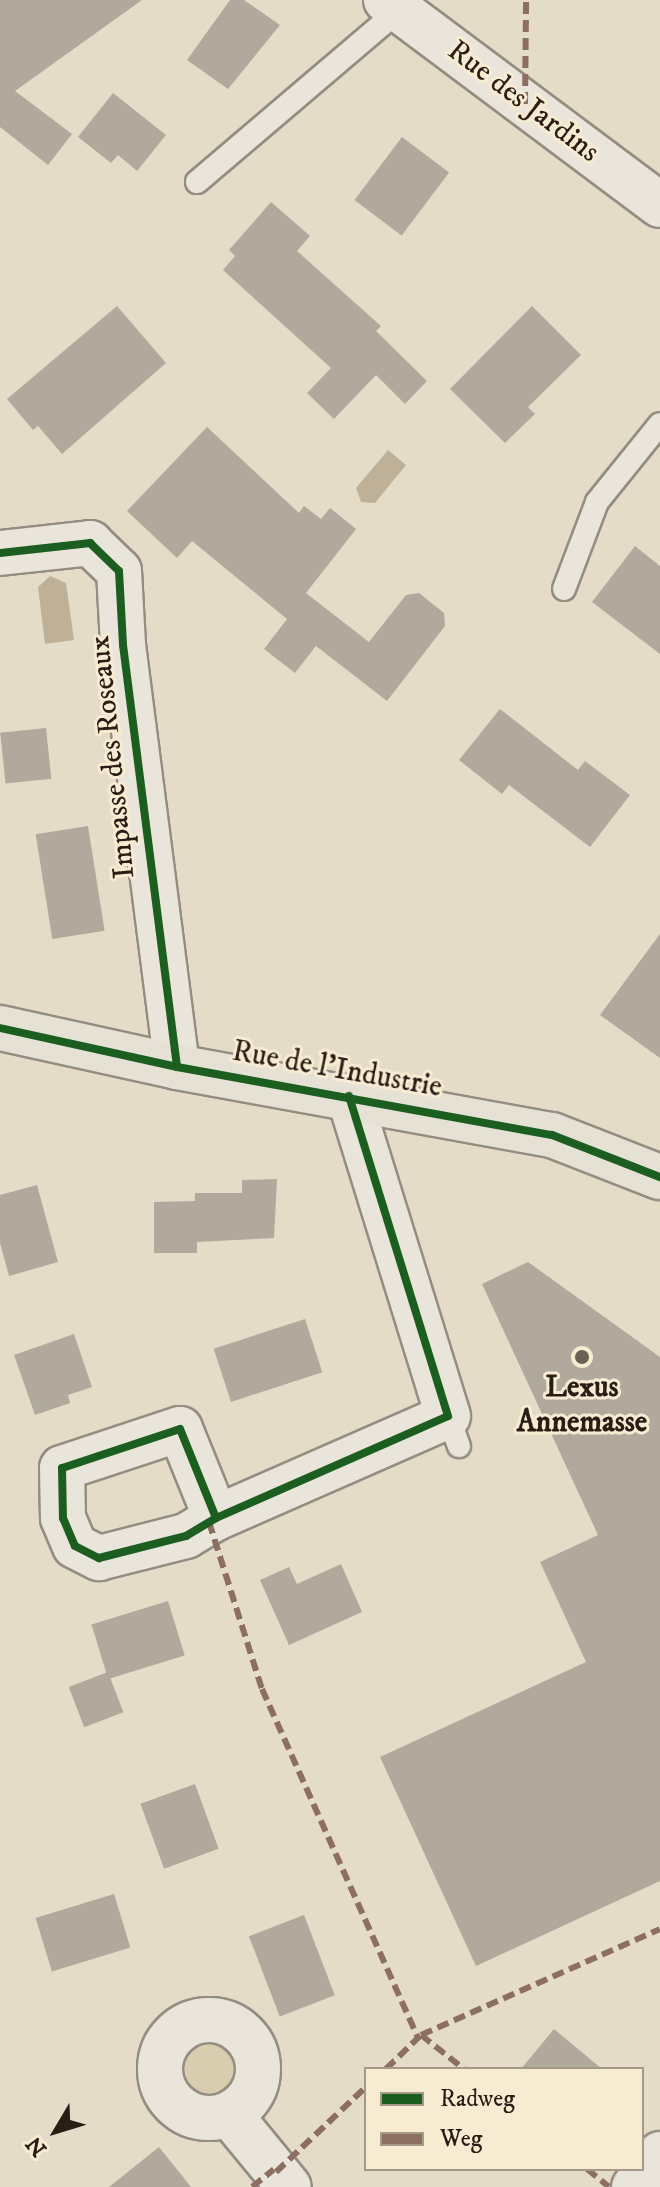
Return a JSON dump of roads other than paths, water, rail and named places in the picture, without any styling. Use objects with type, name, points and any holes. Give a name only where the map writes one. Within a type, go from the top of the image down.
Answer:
[{"type":"main road","name":"Rue de l'Industrie","points":[[0,1028],[177,1067],[552,1135],[660,1177]]},
{"type":"street","name":"Rue des Jardins","points":[[393,5],[660,205]]},
{"type":"street","name":"Impasse des Roseaux","points":[[0,553],[90,543],[119,571],[123,645],[177,1067]]},
{"type":"street","points":[[216,1518],[454,1431],[349,1096]]},
{"type":"street","points":[[229,2114],[289,2187]]},
{"type":"street","points":[[634,2187],[660,2154]]},
{"type":"lane","points":[[197,182],[393,5]]},
{"type":"lane","points":[[564,589],[597,502],[660,424]]},
{"type":"place","name":"Lexus Annemasse","points":[[582,1357]]}]
